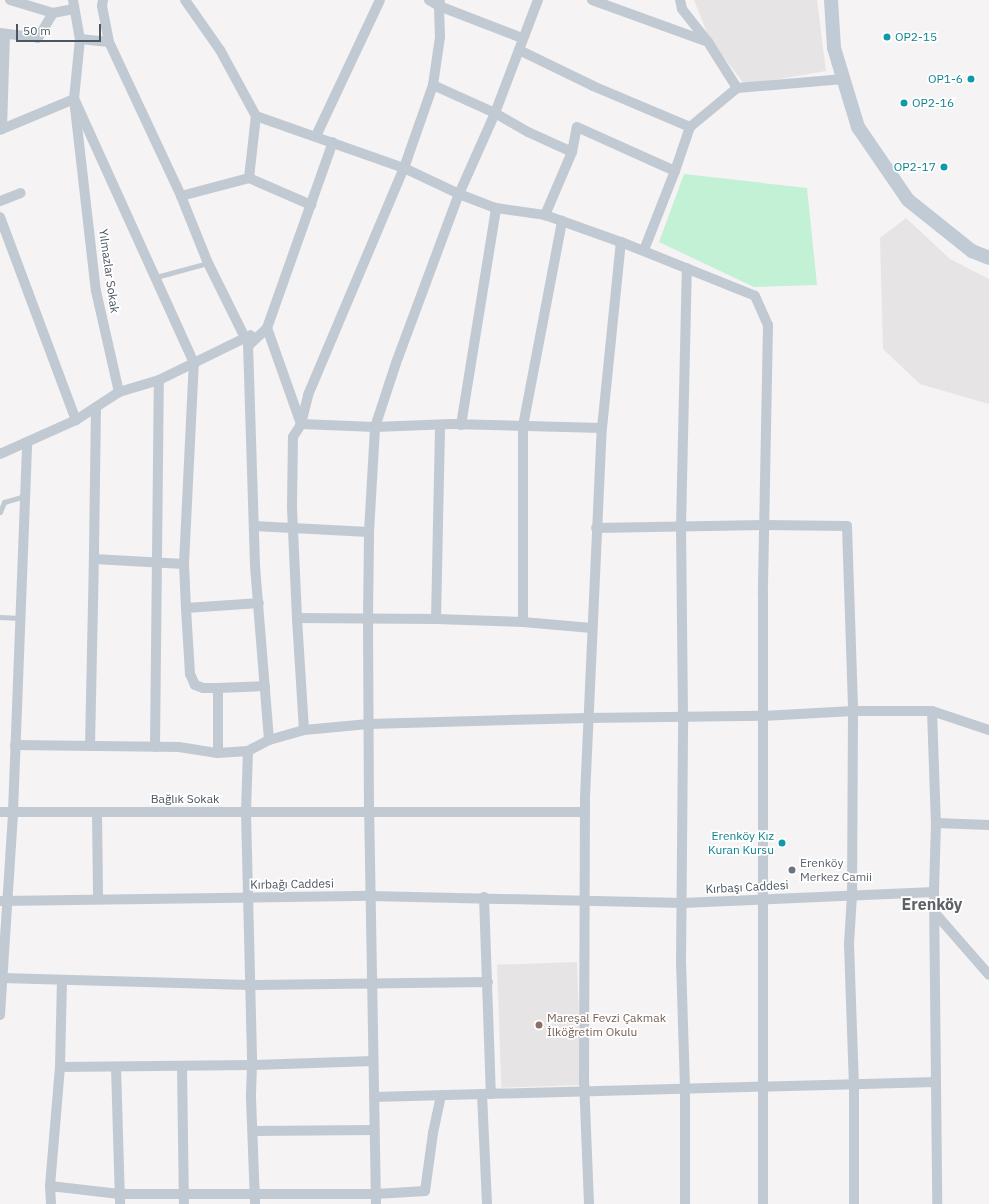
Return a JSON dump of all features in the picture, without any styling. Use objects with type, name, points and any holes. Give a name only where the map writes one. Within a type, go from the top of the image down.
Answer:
[{"type":"street","points":[[10,0],[53,13]]},
{"type":"street","points":[[103,0],[102,6],[109,42],[181,196],[208,263],[245,338]]},
{"type":"street","points":[[185,0],[220,50],[256,116],[250,178]]},
{"type":"street","points":[[316,136],[380,0]]},
{"type":"street","points":[[429,0],[440,3],[522,38]]},
{"type":"street","points":[[376,1199],[368,618],[369,532],[375,427],[396,363],[460,194],[495,113],[519,50],[522,38],[538,0]]},
{"type":"street","points":[[592,0],[708,42]]},
{"type":"street","points":[[680,0],[682,9],[708,42],[737,88]]},
{"type":"street","points":[[831,0],[834,48],[858,127],[908,200],[972,251],[989,258]]},
{"type":"street","points":[[304,730],[293,528],[293,437],[301,424],[308,395],[404,168],[433,85],[440,38],[440,3]]},
{"type":"street","points":[[74,4],[53,13],[38,38],[2,34],[1,130],[74,98],[194,363],[184,564],[190,674],[195,685],[203,688],[266,686]]},
{"type":"street","name":"Yılmazlar Sokak","points":[[74,4],[80,39],[74,98],[96,291],[119,392]]},
{"type":"street","points":[[80,39],[109,42]]},
{"type":"street","points":[[519,50],[593,86],[690,127]]},
{"type":"street","points":[[644,250],[675,171],[690,127],[737,88],[844,79]]},
{"type":"street","points":[[433,85],[495,113],[528,132],[572,152]]},
{"type":"street","points":[[256,116],[404,168],[460,194],[496,208],[544,215],[644,250],[755,296],[768,325],[764,525],[763,1204]]},
{"type":"street","points":[[544,215],[572,152],[577,127],[675,171]]},
{"type":"street","points":[[269,740],[260,603],[255,566],[248,346],[267,328],[333,142]]},
{"type":"street","points":[[181,196],[250,178],[311,205]]},
{"type":"street","points":[[0,202],[21,193]]},
{"type":"street","points":[[461,425],[496,208]]},
{"type":"street","points":[[0,217],[76,420]]},
{"type":"street","points":[[523,622],[522,426],[562,221]]},
{"type":"street","points":[[590,1204],[584,1092],[584,902],[588,718],[602,428],[621,242]]},
{"type":"street","points":[[685,1204],[685,1088],[682,964],[683,717],[681,526],[687,268]]},
{"type":"street","points":[[267,328],[301,424]]},
{"type":"street","points":[[0,454],[76,420],[119,392],[159,380],[267,328]]},
{"type":"street","points":[[155,747],[159,380]]},
{"type":"street","points":[[90,746],[96,407]]},
{"type":"street","points":[[301,424],[375,427],[461,425],[602,428]]},
{"type":"street","points":[[436,619],[440,425]]},
{"type":"street","points":[[0,1015],[4,901],[13,812],[27,442]]},
{"type":"street","points":[[596,528],[764,525],[847,526],[853,711],[852,895],[849,944],[854,1084],[854,1204]]},
{"type":"street","points":[[254,526],[369,532]]},
{"type":"street","points":[[94,559],[156,561],[184,564]]},
{"type":"street","points":[[186,608],[260,603]]},
{"type":"street","points":[[297,618],[436,619],[523,622],[592,628]]},
{"type":"street","points":[[218,688],[218,753]]},
{"type":"street","points":[[15,745],[179,747],[218,753],[248,751],[269,740],[304,730],[369,724],[588,718],[763,716],[853,711],[932,711],[989,730]]},
{"type":"street","points":[[932,711],[936,823],[934,892],[937,1204]]},
{"type":"street","points":[[248,751],[246,812],[247,897],[252,1065],[251,1098],[255,1199]]},
{"type":"street","name":"Bağlık Sokak","points":[[0,812],[585,812]]},
{"type":"street","points":[[97,812],[98,899]]},
{"type":"street","points":[[936,823],[989,825]]},
{"type":"street","name":"Kırbaşı Caddesi","points":[[584,902],[683,903],[934,892]]},
{"type":"street","name":"Kırbağı Caddesi","points":[[4,901],[371,896],[484,897],[584,902]]},
{"type":"street","points":[[484,897],[488,982],[486,1094],[487,1204]]},
{"type":"street","points":[[935,913],[989,975]]},
{"type":"street","points":[[2,978],[249,985],[488,982]]},
{"type":"street","points":[[50,1204],[50,1186],[60,1067],[62,980]]},
{"type":"street","points":[[60,1067],[252,1065],[373,1061]]},
{"type":"street","points":[[182,1066],[184,1199]]},
{"type":"street","points":[[116,1067],[120,1199]]},
{"type":"street","points":[[374,1097],[936,1082]]},
{"type":"street","points":[[50,1186],[120,1199],[376,1199],[426,1191],[433,1133],[441,1096]]},
{"type":"street","points":[[253,1131],[374,1130]]},
{"type":"lane","points":[[156,277],[208,263]]},
{"type":"lane","points":[[0,512],[4,502],[25,496]]},
{"type":"lane","points":[[0,617],[20,618]]},
{"type":"shaded area","points":[[694,0],[817,0],[826,71],[745,85],[709,38]]},
{"type":"shaded area","points":[[906,218],[950,259],[989,279],[989,404],[920,384],[883,349],[880,238]]},
{"type":"shaded area","name":"Mareşal Fevzi Çakmak İlköğretim Okulu","points":[[577,962],[581,1085],[501,1088],[497,965]]},
{"type":"green space","points":[[684,174],[807,188],[817,285],[754,287],[659,242]]},
{"type":"place","name":"OP2-15","points":[[887,37]]},
{"type":"place","name":"OP1-6","points":[[971,79]]},
{"type":"place","name":"OP2-16","points":[[904,103]]},
{"type":"place","name":"OP2-17","points":[[944,167]]},
{"type":"place","name":"Erenköy Kız Kuran Kursu","points":[[782,843]]},
{"type":"place","name":"Erenköy Merkez Camii","points":[[792,870]]},
{"type":"place","name":"Mareşal Fevzi Çakmak İlköğretim Okulu","points":[[539,1025]]},
{"type":"district","name":"Erenköy","points":[[932,904]]}]
